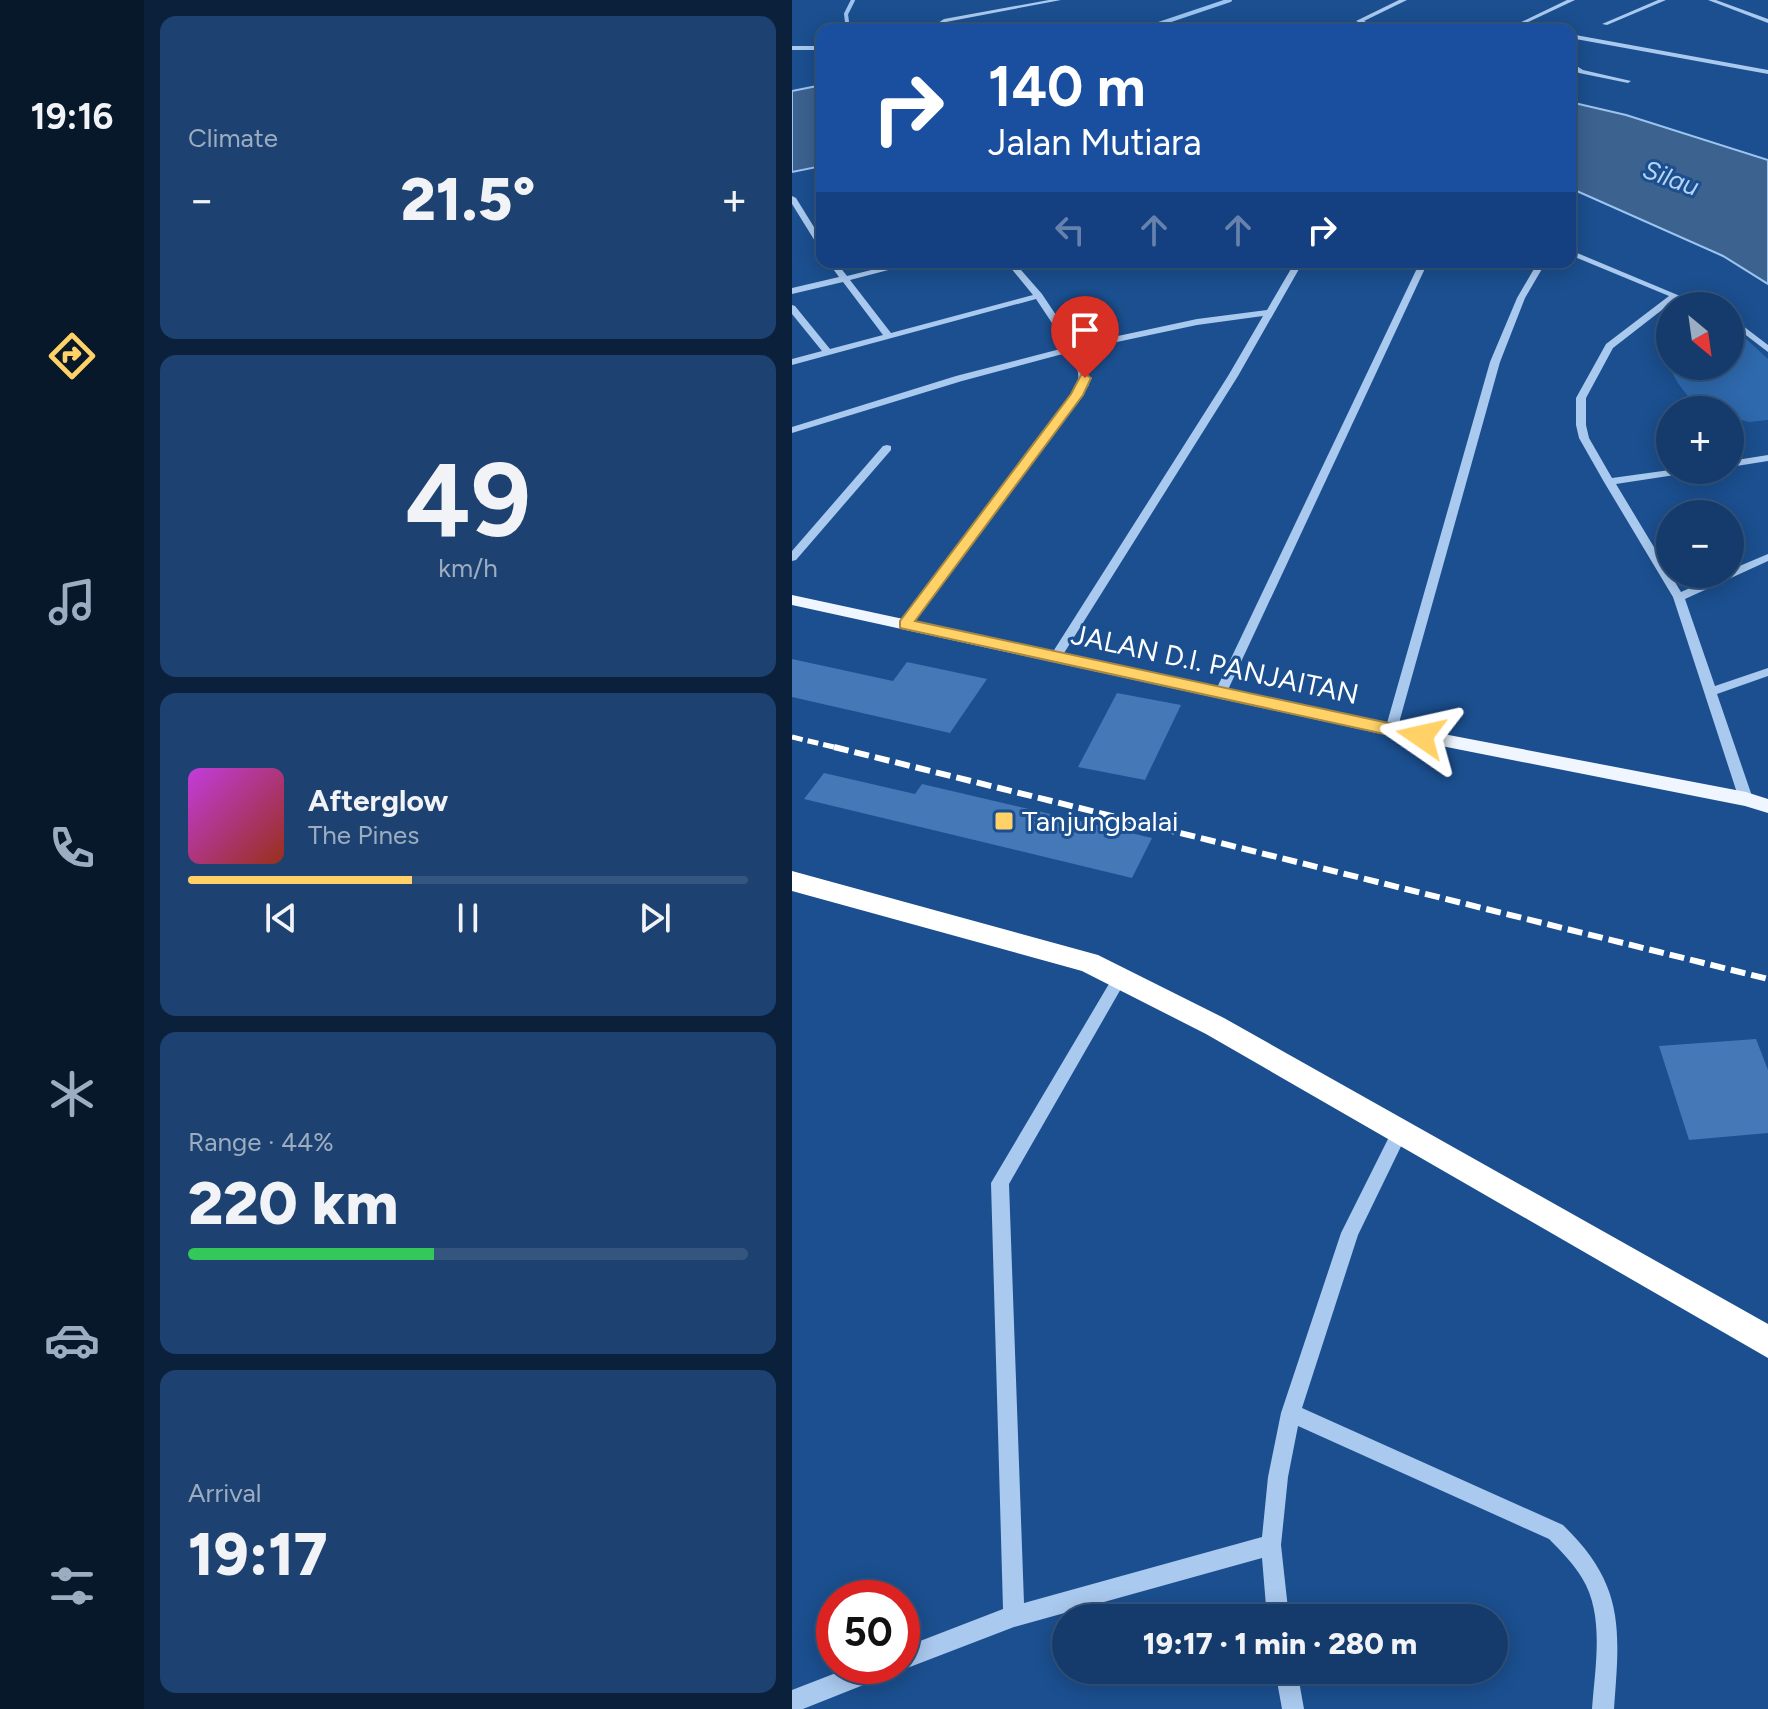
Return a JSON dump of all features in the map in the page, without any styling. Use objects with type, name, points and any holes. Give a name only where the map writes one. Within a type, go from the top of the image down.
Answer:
[{"type":"highway","points":[[792,881],[1089,962],[1121,976],[1215,1026],[1399,1134],[1768,1342]]},
{"type":"main road","name":"JALAN D.I. PANJAITAN","points":[[792,600],[1220,694],[1746,799],[1768,806]]},
{"type":"street","points":[[941,24],[944,21],[1058,0]]},
{"type":"street","points":[[1366,24],[1359,21],[1404,0]]},
{"type":"street","points":[[1520,24],[1572,0]]},
{"type":"street","points":[[1605,24],[1663,0]]},
{"type":"street","points":[[1711,0],[1768,21]]},
{"type":"street","points":[[1576,37],[1768,72]]},
{"type":"street","points":[[1576,42],[1580,38]]},
{"type":"street","points":[[792,48],[816,48]]},
{"type":"street","points":[[1576,66],[1581,72],[1628,81]]},
{"type":"street","points":[[792,198],[816,236]]},
{"type":"street","points":[[1576,255],[1665,292]]},
{"type":"street","points":[[836,268],[889,336]]},
{"type":"street","points":[[792,291],[889,268]]},
{"type":"street","points":[[905,624],[1084,385],[1083,370],[1072,348],[1039,296],[1015,268]]},
{"type":"street","points":[[1055,658],[1233,376],[1295,268]]},
{"type":"street","points":[[1220,694],[1421,268]]},
{"type":"street","points":[[1391,730],[1495,362],[1511,318],[1539,268]]},
{"type":"street","points":[[792,362],[1039,296]]},
{"type":"street","points":[[792,308],[828,352]]},
{"type":"street","points":[[1656,310],[1609,346],[1581,398],[1584,438],[1679,597],[1746,799]]},
{"type":"street","points":[[792,430],[891,398],[1072,348],[1212,319],[1267,313]]},
{"type":"street","points":[[1744,330],[1768,349]]},
{"type":"street","points":[[792,558],[887,448]]},
{"type":"street","points":[[1744,462],[1768,458]]},
{"type":"street","points":[[1609,482],[1656,475]]},
{"type":"street","points":[[1679,597],[1768,557]]},
{"type":"street","points":[[1712,691],[1768,672]]},
{"type":"street","points":[[1014,1616],[1000,1183],[1121,976]]},
{"type":"street","points":[[1277,1604],[1271,1545],[1278,1477],[1291,1413],[1350,1233],[1399,1134]]},
{"type":"street","points":[[1291,1413],[1556,1532],[1574,1547],[1598,1587],[1607,1613],[1603,1709]]},
{"type":"street","points":[[920,1652],[1014,1616],[1271,1545]]},
{"type":"street","points":[[792,1706],[797,1699],[836,1684]]},
{"type":"street","points":[[1289,1684],[1293,1709]]},
{"type":"shaded area","points":[[1744,337],[1768,359],[1768,420],[1744,421],[1744,396],[1689,396],[1677,380],[1744,380]]},
{"type":"water","points":[[816,86],[816,167],[792,172],[792,91]]},
{"type":"water","name":"Silau","points":[[1576,103],[1626,115],[1768,160],[1768,284],[1723,256],[1576,191]]},
{"type":"building","points":[[792,659],[893,681],[907,662],[987,679],[950,733],[792,697]]},
{"type":"building","points":[[1117,693],[1181,705],[1145,780],[1078,767]]},
{"type":"building","points":[[824,773],[915,794],[922,784],[1152,838],[1132,878],[804,799]]},
{"type":"building","points":[[1756,1039],[1768,1070],[1768,1133],[1689,1140],[1659,1046]]},
{"type":"waterway","points":[[847,24],[846,14],[853,0]]},
{"type":"waterway","points":[[1159,24],[1230,0]]},
{"type":"railway","points":[[792,737],[842,749]]},
{"type":"railway","points":[[834,747],[1768,979]]},
{"type":"place","name":"Tanjungbalai","points":[[1004,821]]},
{"type":"route","points":[[1085,378],[1077,395],[905,624],[1421,736]]}]
